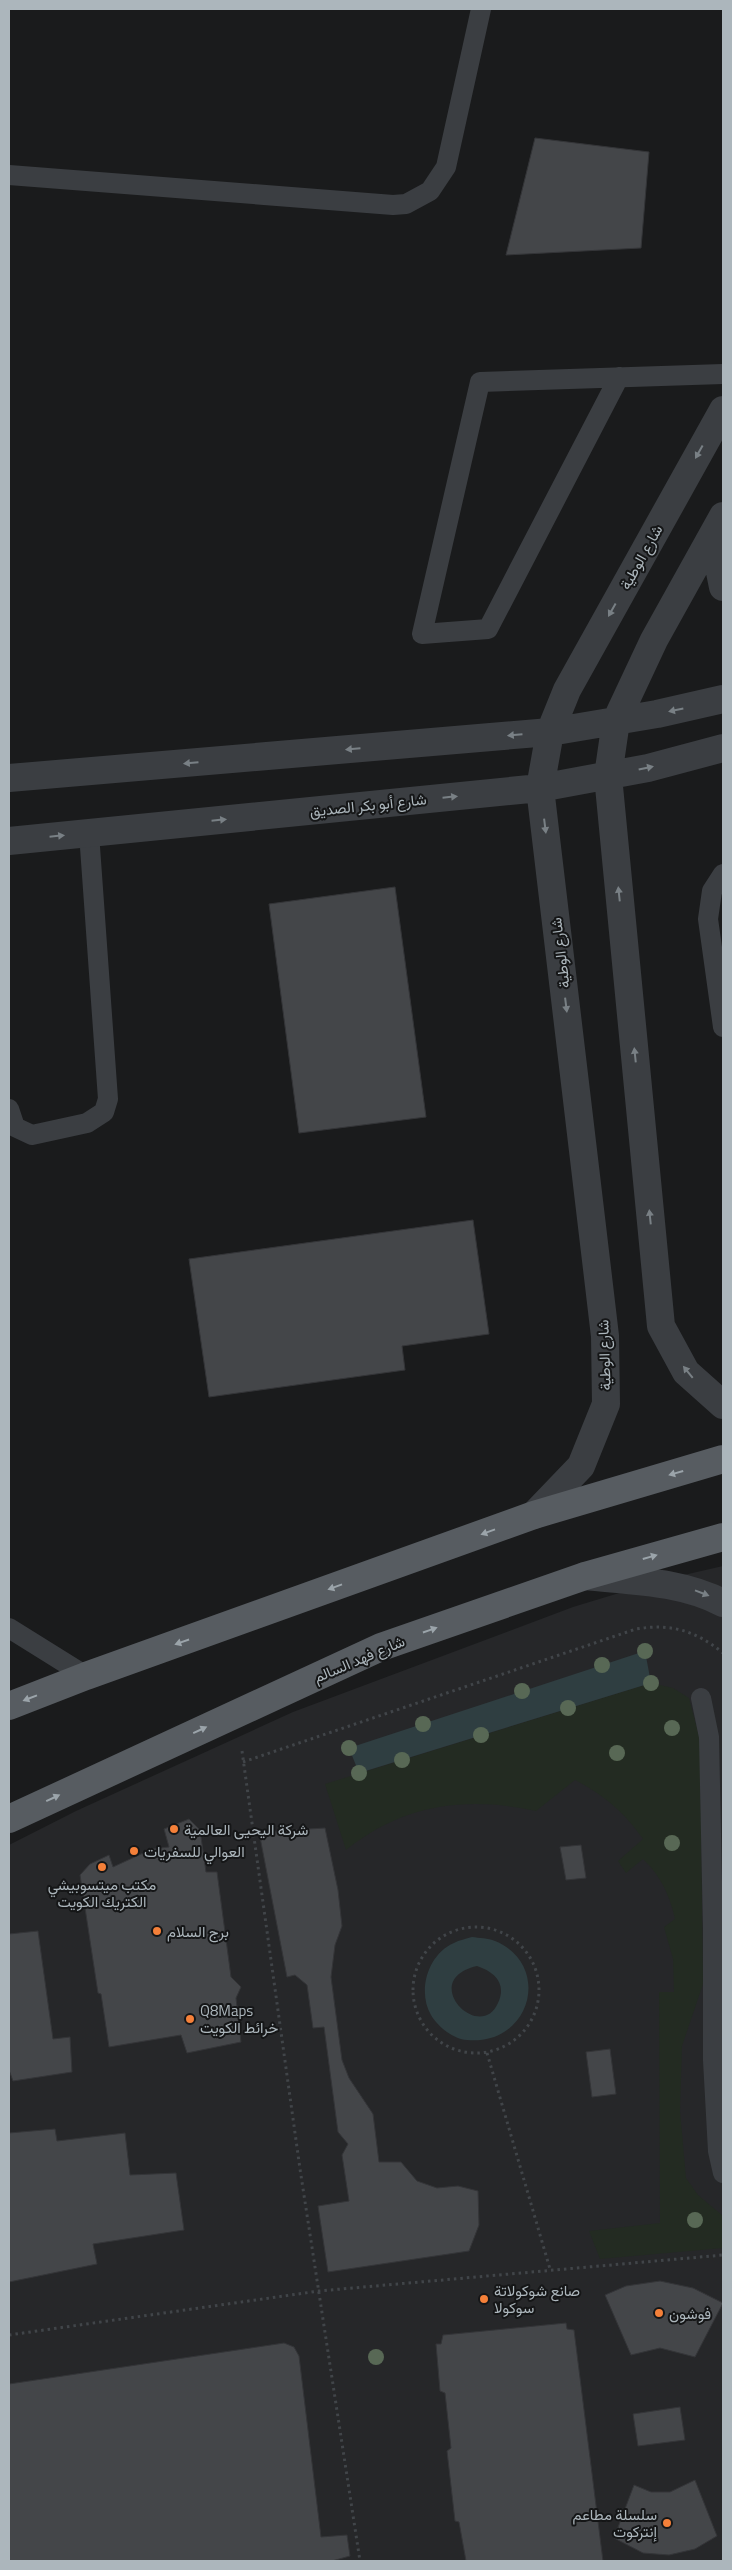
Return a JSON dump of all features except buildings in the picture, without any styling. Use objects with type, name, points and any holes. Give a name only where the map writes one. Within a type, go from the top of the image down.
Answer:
[{"type":"main road","points":[[9,1706],[86,1676],[534,1515],[723,1460]]},
{"type":"main road","name":"شارع فهد السالم","points":[[9,1818],[382,1647],[585,1576],[723,1537]]},
{"type":"street","name":"شارع الوطية","points":[[534,1515],[581,1466],[606,1404],[605,1336],[540,788],[550,732],[567,690],[723,410]]},
{"type":"street","points":[[718,526],[723,587]]},
{"type":"street","points":[[718,526],[654,640],[616,721],[608,776],[661,1326],[686,1372],[723,1405]]},
{"type":"street","points":[[9,778],[550,732],[616,721],[723,699]]},
{"type":"street","name":"شارع أبو بكر الصديق","points":[[9,841],[540,788],[648,768],[723,748]]},
{"type":"street","points":[[585,1576],[676,1586],[698,1591],[723,1603]]},
{"type":"lane","points":[[9,175],[393,205],[406,204],[430,191],[446,167],[481,9]]},
{"type":"lane","points":[[619,377],[488,629],[422,634],[480,382],[619,377],[723,374]]},
{"type":"lane","points":[[9,1109],[15,1127],[32,1135],[87,1123],[104,1112],[108,1099],[89,833]]},
{"type":"lane","points":[[723,874],[712,891],[708,904],[721,986],[723,1027]]},
{"type":"lane","points":[[9,1628],[86,1676]]},
{"type":"lane","points":[[701,1698],[710,1737],[713,1930],[712,2060],[718,2152],[723,2173]]},
{"type":"path","points":[[243,1762],[636,1629],[664,1626],[691,1632],[707,1640],[723,1653]]},
{"type":"path","points":[[236,1713],[319,2291],[360,2561]]},
{"type":"path","points":[[465,1928],[487,1928],[507,1935],[527,1953],[539,1980],[536,2012],[524,2031],[508,2046],[487,2053],[465,2052],[444,2044],[427,2030],[417,2012],[412,1990],[416,1968],[427,1949],[444,1935],[465,1928]]},
{"type":"path","points":[[487,2053],[550,2269]]},
{"type":"path","points":[[9,2335],[319,2291],[723,2255]]},
{"type":"shaded area","points":[[723,1566],[723,2561],[9,2561],[9,1845],[76,1811],[293,1712],[573,1607],[662,1580]]},
{"type":"shaded area","points":[[645,1651],[651,1683],[359,1773],[349,1748]]},
{"type":"shaded area","points":[[651,1683],[673,1688],[689,1698],[700,1740],[703,1984],[682,2046],[680,2111],[686,2178],[698,2195],[723,2216],[723,2248],[600,2259],[589,2231],[660,2223],[659,1992],[674,1992],[673,1959],[664,1927],[675,1919],[664,1887],[655,1872],[643,1859],[626,1873],[618,1861],[643,1839],[613,1805],[575,1780],[536,1811],[485,1804],[436,1808],[413,1813],[390,1822],[346,1850],[325,1784]]},
{"type":"shaded area","points":[[472,1937],[495,1941],[513,1952],[524,1967],[528,1984],[527,2001],[519,2017],[507,2030],[489,2038],[467,2040],[451,2035],[434,2019],[427,2005],[425,1985],[432,1964],[437,1956],[445,1948],[456,1942]],"holes":[[[477,1966],[494,1975],[498,1980],[501,1990],[498,2003],[489,2014],[479,2016],[468,2013],[458,2005],[453,1995],[452,1983],[460,1973]]]},
{"type":"place","name":"شركة اليحيى العالمية","points":[[174,1829]]},
{"type":"place","name":"العوالي للسفريات","points":[[134,1851]]},
{"type":"place","name":"مكتب ميتسوبيشي الكتريك الكويت","points":[[102,1867]]},
{"type":"place","name":"برج السلام","points":[[157,1931]]},
{"type":"place","name":"Q8Maps خرائط الكويت","points":[[190,2019]]},
{"type":"place","name":"صانع شوكولاتة سوكولا","points":[[484,2299]]},
{"type":"place","name":"فوشون","points":[[659,2313]]},
{"type":"place","name":"سلسلة مطاعم إنتركوت","points":[[667,2523]]}]
